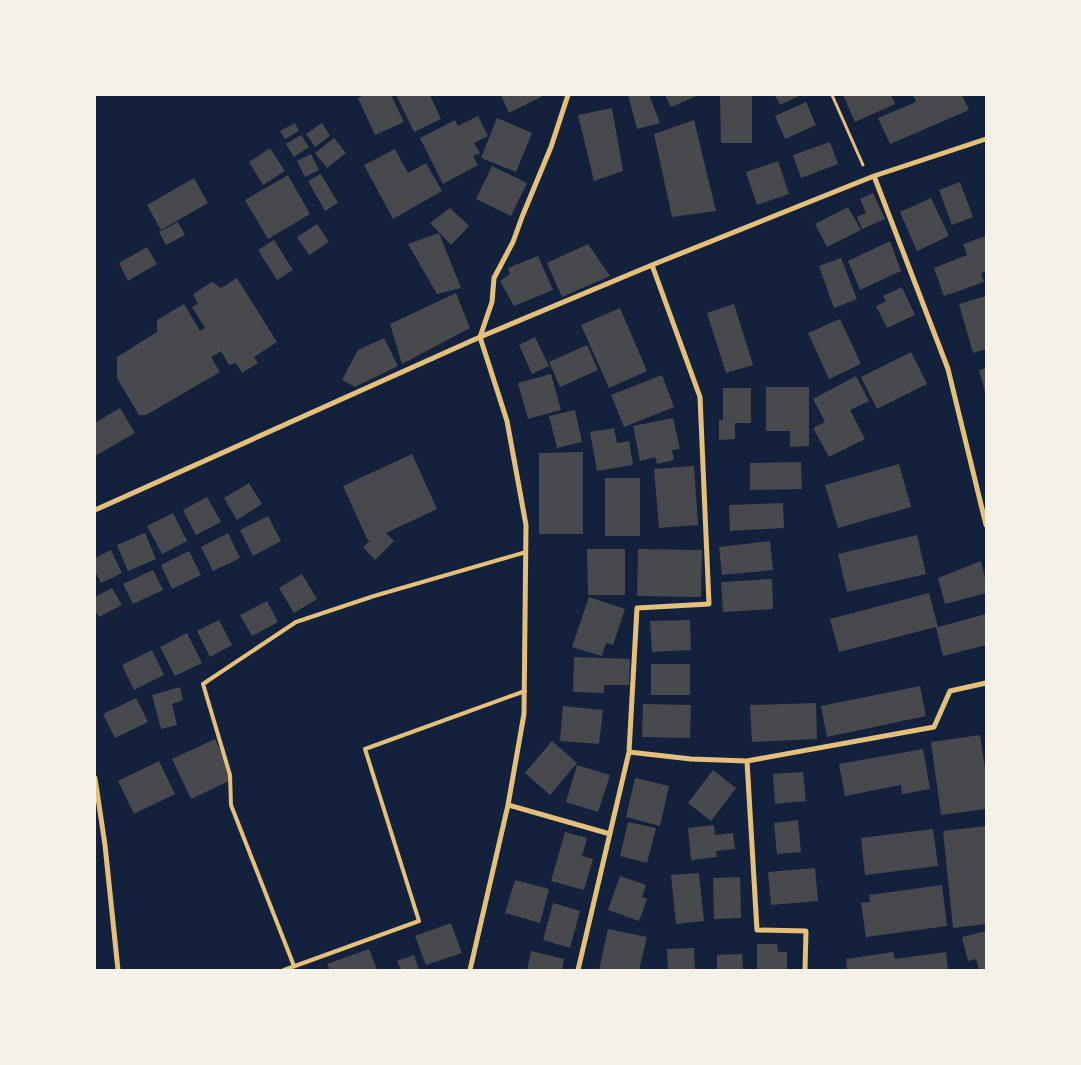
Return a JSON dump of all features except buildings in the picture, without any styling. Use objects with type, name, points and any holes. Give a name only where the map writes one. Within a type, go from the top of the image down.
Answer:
[{"type":"street","points":[[470,970],[508,805],[524,714],[525,691],[526,525],[507,421],[480,337],[492,302],[494,278],[514,242],[522,217],[551,147],[568,95]]},
{"type":"street","points":[[95,510],[480,337],[652,265],[872,177],[986,139]]},
{"type":"street","points":[[872,177],[948,369],[986,525]]},
{"type":"street","points":[[578,970],[629,752],[638,608],[709,604],[700,397],[652,265]]},
{"type":"street","points":[[629,752],[691,759],[746,761],[934,728],[950,691],[986,683]]},
{"type":"street","points":[[746,761],[757,930],[806,931],[805,970]]},
{"type":"street","points":[[95,778],[106,845],[118,970]]},
{"type":"street","points":[[508,805],[610,834]]},
{"type":"lane","points":[[294,966],[231,805],[230,775],[204,684],[296,622],[374,596],[526,552]]},
{"type":"lane","points":[[284,970],[419,921],[365,749],[525,691]]},
{"type":"path","points":[[832,95],[872,177]]}]
